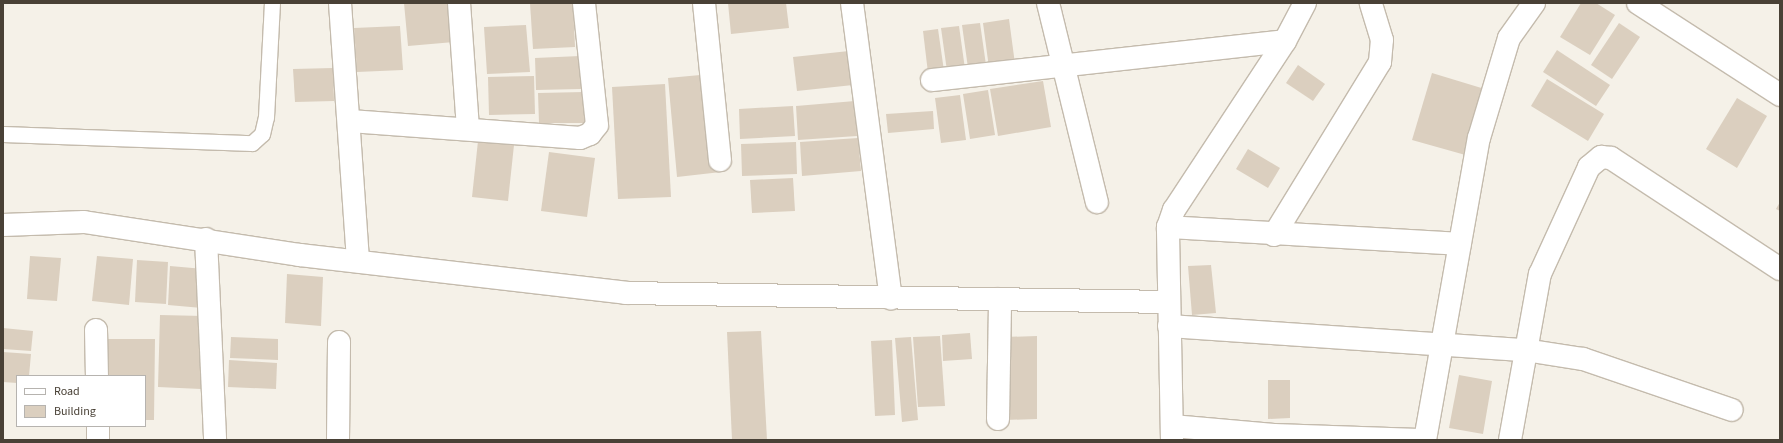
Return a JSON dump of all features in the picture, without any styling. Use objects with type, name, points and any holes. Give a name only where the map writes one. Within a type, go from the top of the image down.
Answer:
[{"type":"street","points":[[340,3],[350,121],[358,261]]},
{"type":"street","points":[[459,3],[468,129]]},
{"type":"street","points":[[350,121],[580,138],[590,134],[597,125],[584,3]]},
{"type":"street","points":[[704,3],[720,160]]},
{"type":"street","points":[[852,3],[891,298]]},
{"type":"street","points":[[1048,3],[1061,65],[1097,202]]},
{"type":"street","points":[[1305,3],[1285,41],[1174,210],[1168,226],[1172,433],[1418,440]]},
{"type":"street","points":[[1274,234],[1380,62],[1382,40],[1371,3]]},
{"type":"street","points":[[1425,440],[1479,138],[1509,38],[1534,3]]},
{"type":"street","points":[[1638,3],[1780,95]]},
{"type":"street","points":[[932,80],[1285,41]]},
{"type":"street","points":[[1510,440],[1525,350],[1540,274],[1589,167],[1601,157],[1611,158],[1780,269]]},
{"type":"street","points":[[3,225],[84,222],[358,261],[472,273],[589,291],[891,298],[1169,302]]},
{"type":"street","points":[[1168,226],[1274,234],[1460,244]]},
{"type":"street","points":[[206,239],[215,440]]},
{"type":"street","points":[[998,419],[1000,300]]},
{"type":"street","points":[[1169,326],[1525,350],[1583,359],[1732,410]]},
{"type":"street","points":[[96,330],[97,375]]},
{"type":"street","points":[[338,440],[339,342]]},
{"type":"street","points":[[98,427],[98,440]]},
{"type":"lane","points":[[3,134],[252,143],[262,134],[266,117],[272,3]]},
{"type":"building","points":[[404,3],[450,3],[454,42],[408,46]]},
{"type":"building","points":[[530,3],[573,3],[575,47],[533,49]]},
{"type":"building","points":[[728,3],[786,3],[789,28],[731,34]]},
{"type":"building","points":[[1581,3],[1596,3],[1615,15],[1590,55],[1560,37]]},
{"type":"building","points":[[1009,19],[1015,64],[989,68],[983,23]]},
{"type":"building","points":[[980,23],[986,65],[968,68],[962,25]]},
{"type":"building","points":[[1619,23],[1640,37],[1612,79],[1591,65]]},
{"type":"building","points":[[526,25],[530,72],[487,74],[484,27]]},
{"type":"building","points":[[400,26],[403,70],[357,72],[354,28]]},
{"type":"building","points":[[959,26],[965,69],[947,71],[941,28]]},
{"type":"building","points":[[938,29],[944,71],[928,73],[923,31]]},
{"type":"building","points":[[1557,50],[1610,85],[1596,106],[1543,72]]},
{"type":"building","points":[[849,51],[853,85],[797,91],[793,57]]},
{"type":"building","points":[[580,56],[581,89],[536,90],[535,58]]},
{"type":"building","points":[[1298,65],[1325,84],[1313,101],[1286,83]]},
{"type":"building","points":[[333,68],[334,101],[295,102],[293,69]]},
{"type":"building","points":[[1432,73],[1488,90],[1469,156],[1412,140]]},
{"type":"building","points":[[711,74],[721,172],[677,177],[668,78]]},
{"type":"building","points":[[534,76],[535,114],[489,115],[488,77]]},
{"type":"building","points":[[1547,79],[1604,114],[1588,141],[1531,106]]},
{"type":"building","points":[[1043,81],[1051,127],[998,136],[990,89]]},
{"type":"building","points":[[665,84],[671,197],[618,199],[612,87]]},
{"type":"building","points":[[988,90],[995,135],[970,139],[963,94]]},
{"type":"building","points":[[584,92],[584,123],[539,123],[538,93]]},
{"type":"building","points":[[960,95],[966,140],[941,143],[935,98]]},
{"type":"building","points":[[1737,98],[1767,116],[1737,168],[1706,149]]},
{"type":"building","points":[[855,101],[857,136],[798,140],[796,106]]},
{"type":"building","points":[[793,106],[795,136],[740,139],[739,109]]},
{"type":"building","points":[[933,111],[934,129],[888,133],[886,114]]},
{"type":"building","points":[[858,138],[861,171],[802,176],[800,142]]},
{"type":"building","points":[[478,141],[514,145],[508,201],[472,197]]},
{"type":"building","points":[[796,142],[797,174],[742,176],[741,144]]},
{"type":"building","points":[[1248,149],[1280,168],[1268,188],[1236,169]]},
{"type":"building","points":[[549,152],[595,158],[587,217],[541,211]]},
{"type":"building","points":[[793,178],[795,211],[752,213],[750,180]]},
{"type":"building","points":[[1780,202],[1780,211],[1776,209]]},
{"type":"building","points":[[30,256],[61,258],[57,301],[27,299]]},
{"type":"building","points":[[97,256],[133,259],[129,305],[92,301]]},
{"type":"building","points":[[137,260],[168,262],[166,304],[135,302]]},
{"type":"building","points":[[1211,265],[1216,313],[1192,315],[1188,266]]},
{"type":"building","points":[[170,266],[204,269],[202,308],[168,305]]},
{"type":"building","points":[[287,274],[323,277],[321,326],[285,323]]},
{"type":"building","points":[[160,315],[203,316],[201,389],[158,387]]},
{"type":"building","points":[[3,328],[33,331],[31,351],[3,349]]},
{"type":"building","points":[[761,331],[767,440],[732,440],[727,332]]},
{"type":"building","points":[[970,333],[972,359],[943,361],[942,335]]},
{"type":"building","points":[[940,336],[945,406],[918,407],[913,337]]},
{"type":"building","points":[[1037,336],[1037,419],[1005,420],[1004,337]]},
{"type":"building","points":[[231,337],[278,339],[278,360],[230,358]]},
{"type":"building","points":[[911,337],[918,420],[902,422],[895,338]]},
{"type":"building","points":[[108,339],[155,339],[154,420],[146,420],[146,375],[108,375]]},
{"type":"building","points":[[892,340],[895,415],[875,416],[871,341]]},
{"type":"building","points":[[3,352],[31,354],[29,375],[16,375],[16,383],[3,382]]},
{"type":"building","points":[[229,360],[277,363],[276,389],[228,387]]},
{"type":"building","points":[[1459,375],[1492,381],[1483,434],[1449,428]]},
{"type":"building","points":[[1268,380],[1290,380],[1290,418],[1268,419]]}]
